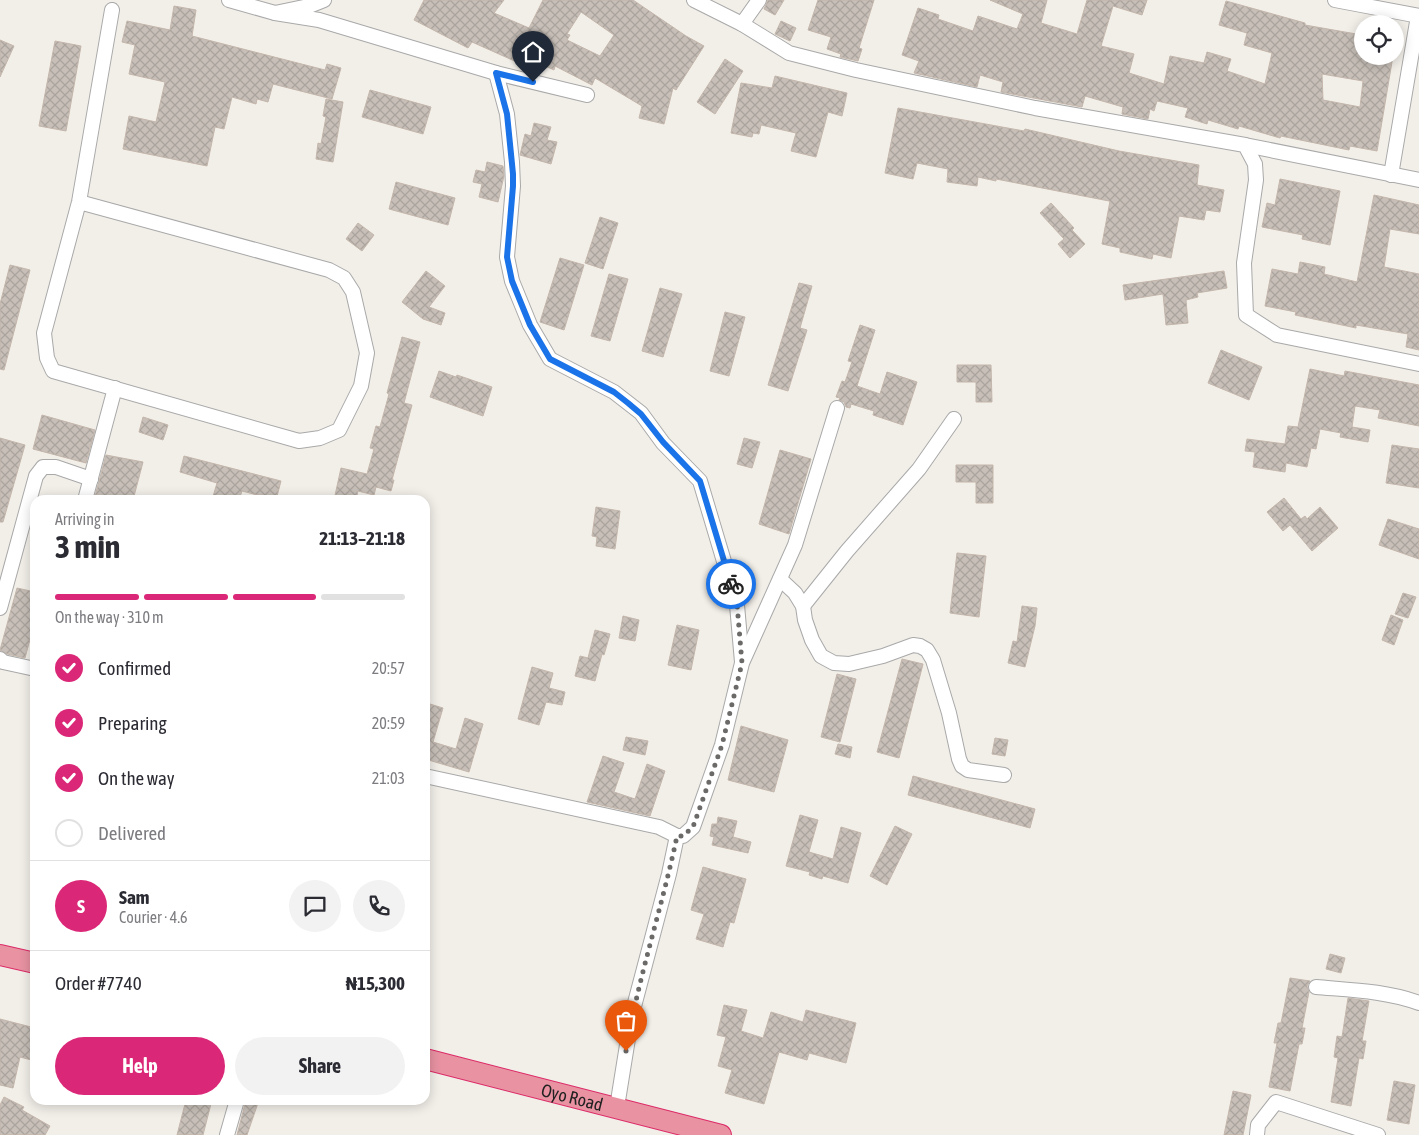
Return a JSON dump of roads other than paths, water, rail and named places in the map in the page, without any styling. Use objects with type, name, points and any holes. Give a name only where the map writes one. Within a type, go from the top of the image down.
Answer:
[{"type":"highway","points":[[0,955],[30,963]]},
{"type":"highway","name":"Oyo Road","points":[[430,1060],[721,1135]]},
{"type":"street","points":[[229,0],[275,13],[319,20],[496,73],[587,95]]},
{"type":"street","points":[[275,13],[309,6],[324,0]]},
{"type":"street","points":[[694,0],[742,24],[789,54],[1035,108],[1419,180]]},
{"type":"street","points":[[742,24],[759,0]]},
{"type":"street","points":[[1335,0],[1418,16],[1391,175]]},
{"type":"street","points":[[79,202],[329,270],[344,278],[353,292],[367,353],[361,386],[339,430],[320,438],[298,441],[54,371],[47,358],[44,333],[79,202],[112,10]]},
{"type":"street","points":[[496,73],[507,114],[513,178],[507,257],[512,281],[530,325],[550,359],[614,392],[628,403],[641,414],[663,442],[700,481],[737,604],[742,663]]},
{"type":"street","points":[[1245,146],[1255,164],[1256,180],[1244,263],[1246,315],[1277,335],[1419,364]]},
{"type":"street","points":[[86,495],[115,388]]},
{"type":"street","points":[[430,777],[659,827],[677,836],[683,836],[693,827],[722,745],[742,663],[795,545],[837,408]]},
{"type":"street","points":[[803,606],[847,550],[918,469],[954,419]]},
{"type":"street","points":[[31,495],[36,476],[43,467],[56,467],[91,479]]},
{"type":"street","points":[[0,608],[30,498]]},
{"type":"street","points":[[780,579],[795,593],[803,606],[812,640],[821,656],[834,663],[850,664],[883,656],[913,645],[928,650],[944,696],[962,766],[968,770],[1004,775]]},
{"type":"street","points":[[0,659],[3,662],[30,667]]},
{"type":"street","points":[[617,1108],[632,1014],[669,874],[677,836]]},
{"type":"street","points":[[1316,987],[1357,990],[1408,998],[1419,1003]]},
{"type":"street","points":[[1257,1135],[1258,1125],[1276,1102],[1378,1135]]},
{"type":"street","points":[[227,1135],[236,1105]]}]
